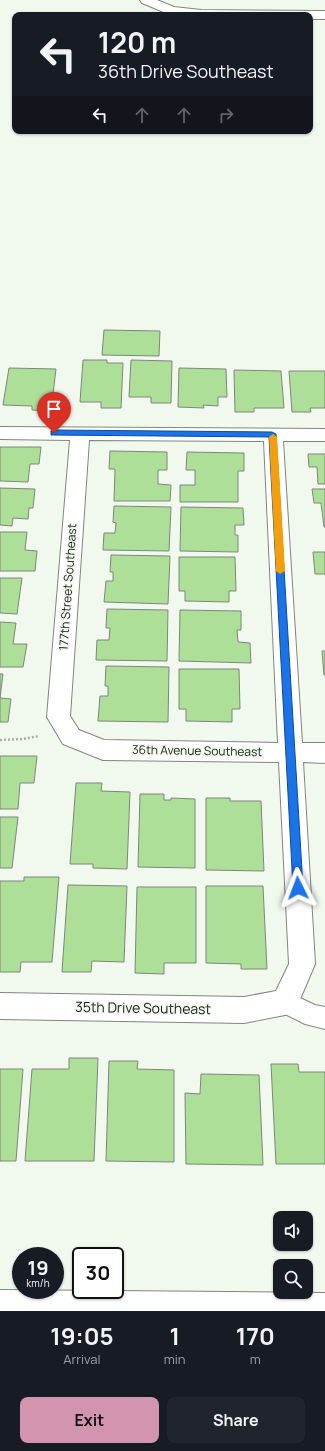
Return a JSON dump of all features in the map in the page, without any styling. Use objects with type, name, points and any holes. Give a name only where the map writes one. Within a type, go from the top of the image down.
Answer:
[{"type":"street","points":[[146,0],[171,10],[186,12]]},
{"type":"street","points":[[313,15],[325,15]]},
{"type":"street","points":[[0,433],[325,435]]},
{"type":"street","name":"177th Street Southeast","points":[[71,737],[58,717],[80,433]]},
{"type":"street","points":[[272,434],[302,964],[285,1002]]},
{"type":"street","name":"36th Avenue Southeast","points":[[71,737],[103,750],[325,753]]},
{"type":"street","name":"35th Drive Southeast","points":[[0,1006],[244,1010],[285,1002]]},
{"type":"street","points":[[0,1306],[277,1310],[325,1309]]},
{"type":"lane","points":[[285,1002],[313,1016],[325,1018]]},
{"type":"path","points":[[0,740],[23,739],[43,735],[71,737]]},
{"type":"building","points":[[104,330],[160,331],[159,356],[102,355]]},
{"type":"building","points":[[83,360],[107,360],[107,363],[123,363],[121,408],[101,408],[101,402],[80,402]]},
{"type":"building","points":[[131,360],[172,361],[171,403],[151,403],[151,397],[129,397]]},
{"type":"building","points":[[9,368],[56,369],[51,411],[32,410],[32,406],[3,405]]},
{"type":"building","points":[[179,368],[226,369],[227,397],[218,397],[218,406],[203,405],[204,408],[178,407]]},
{"type":"building","points":[[234,370],[281,371],[284,408],[254,408],[254,412],[235,412]]},
{"type":"building","points":[[289,371],[325,371],[325,408],[310,408],[311,412],[292,412]]},
{"type":"building","points":[[0,447],[41,447],[39,464],[30,464],[28,482],[0,481]]},
{"type":"building","points":[[110,451],[167,452],[167,470],[158,470],[158,484],[171,485],[170,501],[114,501],[115,469],[109,469]]},
{"type":"building","points":[[187,452],[244,453],[244,471],[238,471],[238,502],[180,502],[180,485],[195,485],[195,470],[186,470]]},
{"type":"building","points":[[308,454],[325,454],[325,484],[318,484],[317,467],[309,467]]},
{"type":"building","points":[[0,488],[35,489],[33,508],[29,508],[28,519],[13,518],[12,526],[0,525]]},
{"type":"building","points":[[312,489],[325,489],[325,527],[321,503],[314,503]]},
{"type":"building","points":[[114,506],[171,507],[169,551],[103,550],[104,533],[115,533],[116,523],[113,522]]},
{"type":"building","points":[[181,507],[243,508],[244,525],[235,525],[235,535],[238,535],[238,552],[180,551]]},
{"type":"building","points":[[0,532],[27,532],[25,550],[37,551],[35,571],[0,571]]},
{"type":"building","points":[[313,552],[325,552],[325,574],[315,574]]},
{"type":"building","points":[[111,555],[170,556],[168,604],[104,602],[106,581],[113,581],[113,572],[110,572]]},
{"type":"building","points":[[179,557],[235,557],[236,591],[229,591],[229,602],[185,601],[185,591],[179,591]]},
{"type":"building","points":[[0,578],[22,578],[17,614],[0,613]]},
{"type":"building","points":[[107,609],[168,610],[167,661],[96,660],[97,640],[109,640],[110,628],[106,628]]},
{"type":"building","points":[[180,610],[241,611],[241,630],[237,630],[238,642],[250,643],[251,663],[179,661]]},
{"type":"building","points":[[0,622],[16,623],[13,644],[27,644],[23,667],[0,667]]},
{"type":"building","points":[[322,651],[325,651],[325,675],[324,675]]},
{"type":"building","points":[[106,666],[169,667],[168,722],[98,721],[100,696],[108,696],[108,686],[105,686]]},
{"type":"building","points":[[179,669],[239,669],[240,709],[232,709],[232,722],[186,721],[186,709],[179,709]]},
{"type":"building","points":[[0,674],[3,674],[0,698]]},
{"type":"building","points":[[0,698],[11,699],[8,722],[0,722]]},
{"type":"building","points":[[0,756],[37,756],[34,783],[20,783],[18,809],[0,809]]},
{"type":"building","points":[[76,783],[102,783],[101,791],[130,792],[127,869],[93,868],[93,864],[70,864]]},
{"type":"building","points":[[140,794],[164,794],[164,800],[171,800],[171,798],[195,799],[195,868],[138,867]]},
{"type":"building","points":[[206,798],[230,798],[230,801],[261,801],[264,871],[206,870]]},
{"type":"building","points":[[0,817],[18,817],[12,868],[0,868]]},
{"type":"building","points":[[24,877],[59,877],[52,962],[21,962],[20,972],[0,972],[0,881],[24,881]]},
{"type":"building","points":[[68,885],[127,886],[124,962],[92,961],[91,972],[62,972]]},
{"type":"building","points":[[206,886],[263,886],[267,969],[241,969],[241,964],[206,963]]},
{"type":"building","points":[[137,887],[196,887],[196,963],[164,963],[164,974],[135,973]]},
{"type":"building","points":[[69,1058],[98,1058],[94,1161],[25,1161],[32,1069],[69,1069]]},
{"type":"building","points":[[109,1061],[138,1061],[137,1069],[174,1070],[174,1162],[106,1161]]},
{"type":"building","points":[[271,1064],[298,1064],[299,1072],[325,1072],[325,1164],[276,1164]]},
{"type":"building","points":[[0,1069],[23,1069],[16,1161],[0,1161]]},
{"type":"building","points":[[201,1074],[259,1075],[263,1165],[186,1164],[185,1093],[200,1094]]},
{"type":"slow traffic","points":[[273,437],[280,571]]},
{"type":"route","points":[[54,433],[272,434],[298,888]]}]
